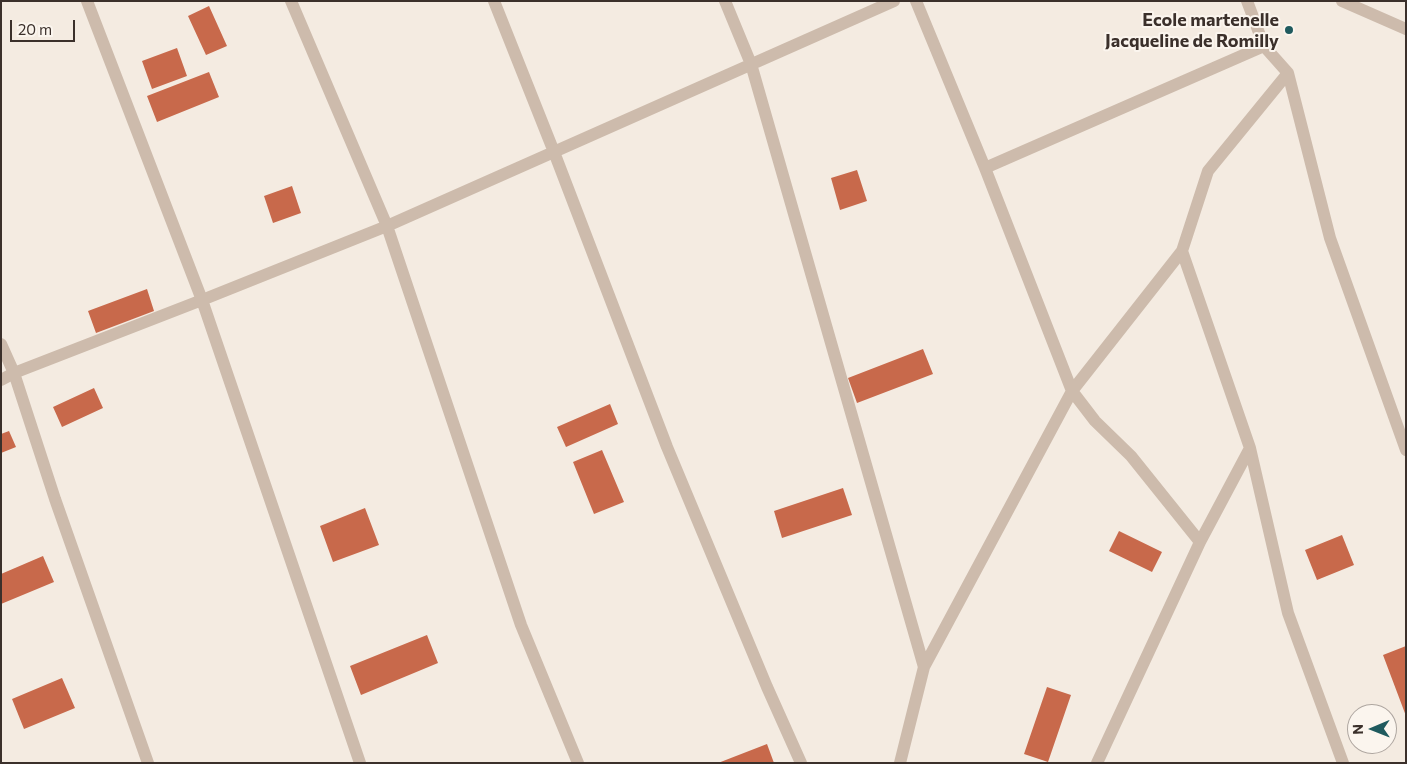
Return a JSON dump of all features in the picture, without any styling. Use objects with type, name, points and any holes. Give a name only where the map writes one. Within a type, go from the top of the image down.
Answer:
[{"type":"street","points":[[87,1],[202,300],[360,763]]},
{"type":"street","points":[[291,1],[386,226],[521,625],[578,763]]},
{"type":"street","points":[[494,1],[667,447],[767,687],[801,763]]},
{"type":"street","points":[[726,1],[751,64],[924,667]]},
{"type":"street","points":[[1,380],[14,373],[386,226],[894,1]]},
{"type":"street","points":[[916,1],[985,168],[1072,391],[1095,422],[1131,456],[1200,542]]},
{"type":"street","points":[[1247,1],[1264,46],[1288,73],[1330,238],[1406,450]]},
{"type":"street","points":[[1342,1],[1406,29]]},
{"type":"street","points":[[985,168],[1264,46]]},
{"type":"street","points":[[900,763],[924,667],[1072,391],[1182,251],[1208,171],[1288,73]]},
{"type":"street","points":[[1182,251],[1250,448],[1288,613],[1343,763]]},
{"type":"street","points":[[1,344],[14,373],[55,499],[148,763]]},
{"type":"street","points":[[1097,763],[1200,542],[1250,448]]},
{"type":"building","points":[[209,6],[227,46],[206,55],[188,16]]},
{"type":"building","points":[[177,48],[187,76],[152,89],[142,61]]},
{"type":"building","points":[[209,72],[219,97],[157,122],[147,96]]},
{"type":"building","points":[[857,170],[867,201],[840,210],[831,178]]},
{"type":"building","points":[[292,186],[301,213],[273,223],[264,196]]},
{"type":"building","points":[[147,289],[154,311],[96,333],[88,311]]},
{"type":"building","points":[[923,349],[933,374],[857,403],[848,378]]},
{"type":"building","points":[[94,388],[103,408],[62,427],[53,407]]},
{"type":"building","points":[[610,404],[618,424],[566,447],[557,427]]},
{"type":"building","points":[[9,431],[16,447],[1,453],[1,434]]},
{"type":"building","points":[[602,450],[624,502],[594,514],[573,462]]},
{"type":"building","points":[[843,488],[852,515],[782,538],[774,511]]},
{"type":"building","points":[[365,508],[379,545],[333,562],[320,526]]},
{"type":"building","points":[[1119,531],[1162,552],[1152,572],[1109,551]]},
{"type":"building","points":[[1342,535],[1354,565],[1317,580],[1305,550]]},
{"type":"building","points":[[43,556],[54,582],[1,604],[1,574]]},
{"type":"building","points":[[427,635],[438,663],[361,695],[350,666]]},
{"type":"building","points":[[1406,646],[1406,716],[1383,655]]},
{"type":"building","points":[[62,678],[75,708],[24,729],[12,699]]},
{"type":"building","points":[[1047,687],[1071,695],[1048,762],[1024,754]]},
{"type":"building","points":[[767,744],[774,763],[718,763]]},
{"type":"place","name":"Ecole martenelle Jacqueline de Romilly","points":[[1289,30]]}]
